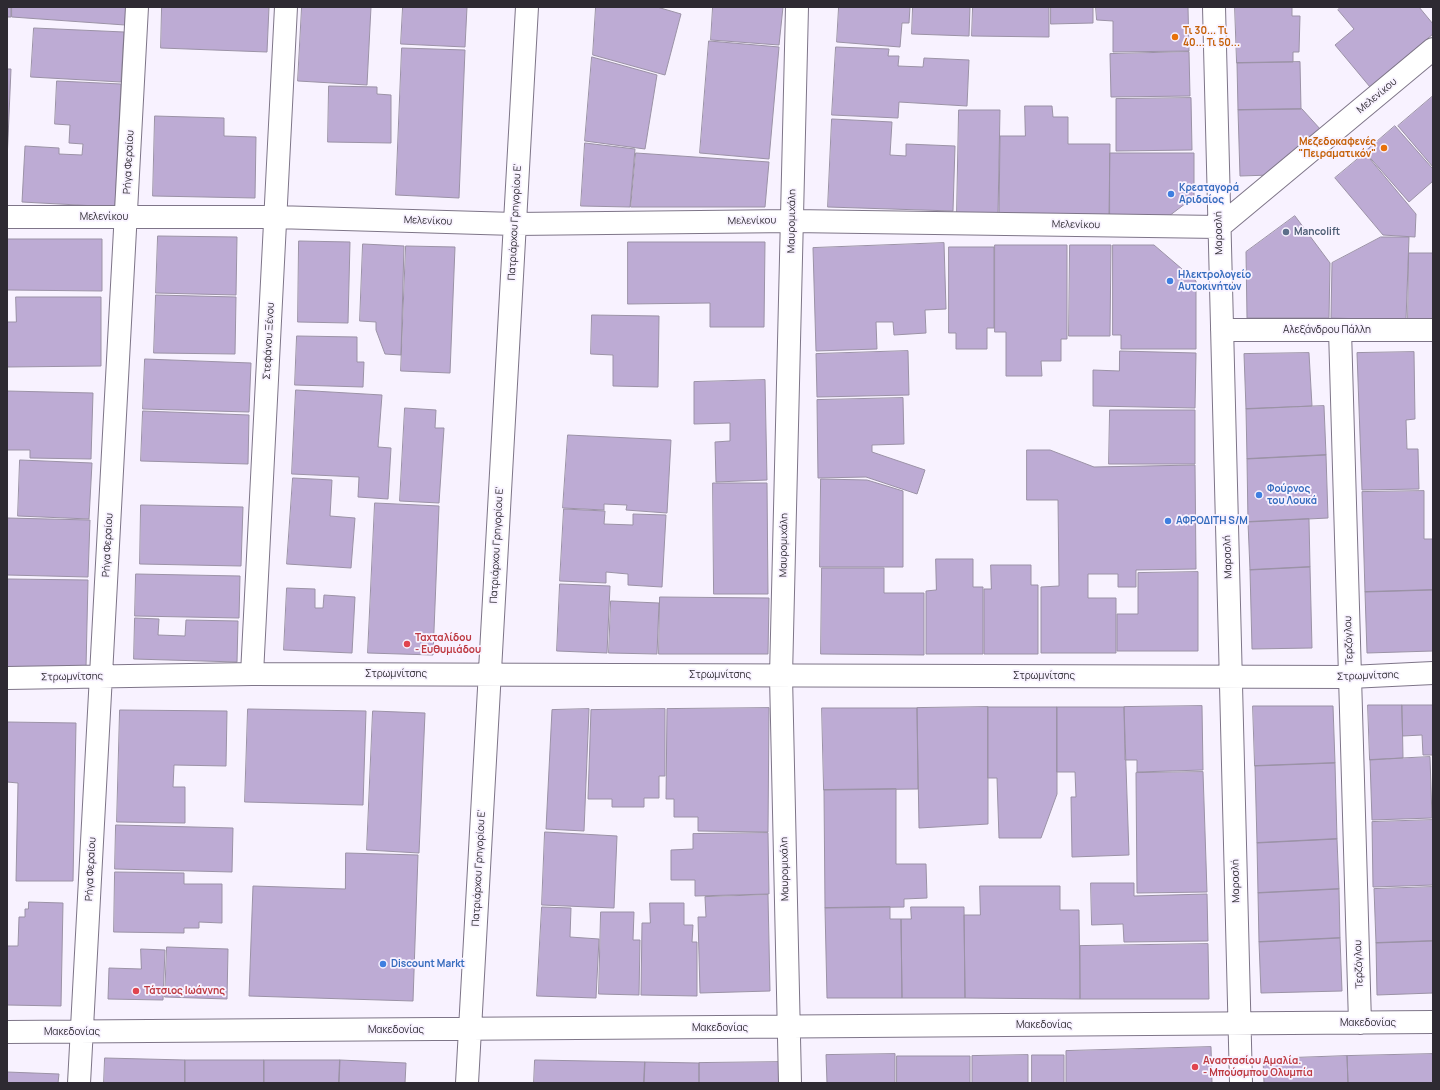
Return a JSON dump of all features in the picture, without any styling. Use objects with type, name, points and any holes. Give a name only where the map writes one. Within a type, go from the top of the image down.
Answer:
[{"type":"street","name":"Ρήγα Φεραίου","points":[[79,1083],[137,7]]},
{"type":"street","name":"Στεφάνου Ξένου","points":[[252,674],[286,7]]},
{"type":"street","name":"Πατριάρχου Γρηγορίου Ε'","points":[[467,1083],[527,7]]},
{"type":"street","name":"Μαυρομιχάλη","points":[[790,1083],[781,676],[797,7]]},
{"type":"street","name":"Μαρασλή","points":[[1214,7],[1241,1083]]},
{"type":"street","name":"Μελενίκου","points":[[7,217],[275,217],[515,224],[792,221],[1219,227],[1433,49]]},
{"type":"street","name":"Αλεξάνδρου Πάλλη","points":[[1222,330],[1433,330]]},
{"type":"street","name":"Τερζόγλου","points":[[1340,330],[1360,1023]]},
{"type":"street","name":"Στρωμνίτσης","points":[[7,678],[252,674],[1350,677],[1433,673]]},
{"type":"street","name":"Μακεδονίας","points":[[7,1032],[470,1030],[1433,1022]]},
{"type":"building","points":[[7,7],[11,7],[11,17],[7,17]]},
{"type":"building","points":[[12,7],[126,7],[125,25],[12,17]]},
{"type":"building","points":[[162,7],[269,7],[267,52],[161,48]]},
{"type":"building","points":[[302,7],[371,7],[367,85],[298,81]]},
{"type":"building","points":[[403,7],[467,7],[465,47],[401,44]]},
{"type":"building","points":[[596,7],[657,7],[681,14],[665,75],[593,55]]},
{"type":"building","points":[[713,7],[783,7],[779,45],[711,40]]},
{"type":"building","points":[[839,7],[910,7],[909,23],[902,23],[900,47],[837,42]]},
{"type":"building","points":[[913,7],[970,7],[969,36],[912,34]]},
{"type":"building","points":[[973,7],[1049,7],[1049,37],[972,36]]},
{"type":"building","points":[[1051,7],[1093,7],[1093,23],[1051,24]]},
{"type":"building","points":[[1096,7],[1188,7],[1189,51],[1113,52],[1113,21],[1097,20]]},
{"type":"building","points":[[1235,7],[1292,7],[1292,16],[1300,16],[1299,52],[1293,52],[1293,62],[1237,63]]},
{"type":"building","points":[[1341,7],[1419,7],[1433,24],[1433,34],[1370,87],[1335,45],[1354,29],[1338,10]]},
{"type":"building","points":[[34,28],[124,32],[121,82],[31,77]]},
{"type":"building","points":[[709,41],[779,47],[769,159],[700,153]]},
{"type":"building","points":[[836,47],[889,49],[888,56],[899,56],[898,66],[923,67],[924,58],[969,60],[967,106],[899,102],[898,118],[832,115]]},
{"type":"building","points":[[402,48],[465,50],[459,198],[396,195]]},
{"type":"building","points":[[1189,52],[1190,96],[1111,97],[1110,54]]},
{"type":"building","points":[[592,57],[657,75],[645,149],[585,141]]},
{"type":"building","points":[[1300,62],[1301,109],[1238,110],[1237,63]]},
{"type":"building","points":[[7,69],[11,69],[7,161]]},
{"type":"building","points":[[57,81],[121,84],[115,207],[22,202],[25,146],[59,148],[59,154],[82,155],[83,144],[69,143],[70,125],[55,124]]},
{"type":"building","points":[[329,86],[377,87],[377,94],[391,95],[391,143],[328,142]]},
{"type":"building","points":[[1433,96],[1433,167],[1398,126]]},
{"type":"building","points":[[1191,98],[1192,150],[1116,151],[1116,99]]},
{"type":"building","points":[[1025,106],[1052,106],[1053,117],[1068,117],[1068,144],[1110,144],[1109,215],[999,214],[1000,136],[1025,136]]},
{"type":"building","points":[[1302,109],[1321,130],[1271,175],[1240,176],[1238,110]]},
{"type":"building","points":[[959,110],[1000,110],[998,214],[957,213]]},
{"type":"building","points":[[155,116],[224,118],[224,136],[256,137],[255,198],[153,196]]},
{"type":"building","points":[[832,119],[892,122],[890,155],[906,156],[906,144],[955,146],[953,211],[828,207]]},
{"type":"building","points":[[1395,126],[1433,169],[1433,181],[1409,202],[1365,152]]},
{"type":"building","points":[[585,143],[635,149],[630,207],[581,206]]},
{"type":"building","points":[[636,153],[769,162],[765,207],[631,207]]},
{"type":"building","points":[[1110,153],[1194,153],[1194,197],[1169,216],[1110,216]]},
{"type":"building","points":[[1365,153],[1416,214],[1415,237],[1383,235],[1335,178]]},
{"type":"building","points":[[1295,216],[1330,263],[1329,318],[1247,318],[1246,252]]},
{"type":"building","points":[[158,236],[237,237],[236,295],[156,293]]},
{"type":"building","points":[[1381,237],[1409,237],[1406,320],[1331,318],[1332,263]]},
{"type":"building","points":[[7,239],[102,239],[102,291],[7,290]]},
{"type":"building","points":[[299,241],[350,242],[348,323],[298,322]]},
{"type":"building","points":[[628,242],[765,242],[764,327],[710,327],[710,303],[628,304]]},
{"type":"building","points":[[944,243],[946,309],[925,310],[926,333],[894,335],[893,322],[876,322],[877,349],[816,351],[813,248]]},
{"type":"building","points":[[363,244],[404,246],[401,355],[385,354],[376,330],[376,322],[360,321]]},
{"type":"building","points":[[995,245],[1067,245],[1067,339],[1061,339],[1061,361],[1041,361],[1042,376],[1006,376],[1006,332],[995,332]]},
{"type":"building","points":[[1070,245],[1111,245],[1110,336],[1069,336]]},
{"type":"building","points":[[1113,245],[1154,245],[1196,281],[1196,349],[1121,349],[1121,335],[1113,335]]},
{"type":"building","points":[[406,246],[455,247],[450,373],[401,371]]},
{"type":"building","points":[[949,247],[994,247],[994,328],[987,328],[987,349],[956,349],[956,333],[949,333]]},
{"type":"building","points":[[1409,253],[1433,253],[1433,322],[1408,322]]},
{"type":"building","points":[[156,295],[236,297],[235,354],[154,353]]},
{"type":"building","points":[[16,297],[101,297],[101,366],[7,367],[7,322],[16,322]]},
{"type":"building","points":[[592,315],[659,316],[658,387],[613,386],[613,355],[591,354]]},
{"type":"building","points":[[297,336],[357,337],[357,362],[364,362],[363,387],[295,385]]},
{"type":"building","points":[[908,351],[909,395],[817,397],[816,354]]},
{"type":"building","points":[[1120,351],[1196,353],[1195,408],[1093,406],[1093,370],[1119,371]]},
{"type":"building","points":[[1414,352],[1415,419],[1406,420],[1407,449],[1418,449],[1419,489],[1362,490],[1357,353]]},
{"type":"building","points":[[1309,353],[1312,406],[1246,409],[1244,354]]},
{"type":"building","points":[[145,359],[251,363],[249,412],[143,409]]},
{"type":"building","points":[[765,380],[767,480],[716,482],[715,442],[730,441],[730,423],[694,424],[694,382]]},
{"type":"building","points":[[296,390],[382,395],[378,447],[391,448],[388,499],[358,497],[359,477],[292,474]]},
{"type":"building","points":[[7,391],[93,393],[91,459],[30,458],[30,450],[7,450]]},
{"type":"building","points":[[903,398],[904,444],[872,445],[872,452],[925,470],[917,494],[866,477],[818,478],[817,400]]},
{"type":"building","points":[[1324,406],[1326,455],[1247,459],[1246,409]]},
{"type":"building","points":[[405,408],[436,410],[435,428],[444,428],[439,503],[400,501]]},
{"type":"building","points":[[1110,410],[1195,410],[1195,464],[1109,464]]},
{"type":"building","points":[[143,411],[249,415],[248,464],[141,461]]},
{"type":"building","points":[[568,435],[671,440],[667,513],[626,510],[627,505],[604,504],[604,510],[563,508]]},
{"type":"building","points":[[1027,450],[1050,450],[1094,467],[1195,465],[1196,569],[1136,570],[1136,587],[1118,587],[1118,574],[1088,574],[1088,598],[1116,598],[1116,653],[1041,653],[1041,587],[1059,586],[1058,500],[1027,500]]},
{"type":"building","points":[[1326,455],[1328,518],[1248,522],[1247,459]]},
{"type":"building","points":[[20,460],[92,463],[89,519],[18,516]]},
{"type":"building","points":[[293,478],[332,480],[330,516],[355,518],[351,568],[287,564]]},
{"type":"building","points":[[821,479],[867,480],[903,491],[903,567],[820,567]]},
{"type":"building","points":[[713,483],[767,483],[768,594],[714,594]]},
{"type":"building","points":[[1424,491],[1424,539],[1433,539],[1433,590],[1365,592],[1362,492]]},
{"type":"building","points":[[375,503],[439,506],[433,655],[368,653]]},
{"type":"building","points":[[141,505],[243,507],[241,566],[140,564]]},
{"type":"building","points":[[564,509],[605,511],[604,524],[633,525],[633,514],[666,515],[662,587],[628,585],[628,574],[606,572],[606,583],[560,581]]},
{"type":"building","points":[[7,518],[90,520],[88,577],[7,575]]},
{"type":"building","points":[[1309,519],[1310,567],[1250,570],[1248,522]]},
{"type":"building","points":[[936,559],[973,559],[973,587],[983,587],[983,654],[926,654],[926,591],[936,590]]},
{"type":"building","points":[[991,565],[1031,565],[1031,585],[1038,585],[1038,654],[984,654],[984,589],[991,589]]},
{"type":"building","points":[[1310,567],[1312,648],[1252,649],[1250,570]]},
{"type":"building","points":[[822,568],[884,568],[884,593],[924,593],[924,655],[821,654]]},
{"type":"building","points":[[1198,572],[1198,651],[1117,651],[1117,614],[1138,614],[1138,573]]},
{"type":"building","points":[[136,574],[240,576],[239,618],[135,616]]},
{"type":"building","points":[[8,579],[88,580],[86,668],[7,667]]},
{"type":"building","points":[[560,584],[610,586],[607,653],[557,651]]},
{"type":"building","points":[[287,588],[315,589],[315,608],[323,608],[324,595],[355,597],[352,653],[284,650]]},
{"type":"building","points":[[1433,590],[1433,651],[1367,653],[1365,592]]},
{"type":"building","points":[[660,597],[769,598],[768,654],[659,654]]},
{"type":"building","points":[[611,601],[659,603],[657,654],[609,653]]},
{"type":"building","points":[[135,618],[159,619],[158,635],[185,636],[186,620],[238,621],[237,662],[134,659]]},
{"type":"building","points":[[1368,705],[1402,705],[1403,758],[1370,760]]},
{"type":"building","points":[[1402,705],[1433,705],[1433,755],[1423,755],[1422,735],[1403,736]]},
{"type":"building","points":[[1202,706],[1203,770],[1137,772],[1137,760],[1125,760],[1124,707]]},
{"type":"building","points":[[1253,706],[1333,706],[1335,763],[1255,766]]},
{"type":"building","points":[[988,707],[1057,707],[1057,794],[1041,838],[999,838],[997,778],[988,778]]},
{"type":"building","points":[[988,707],[988,824],[919,828],[917,708]]},
{"type":"building","points":[[1057,707],[1124,707],[1129,855],[1072,857],[1071,797],[1076,797],[1075,772],[1057,772]]},
{"type":"building","points":[[769,708],[768,832],[698,831],[698,817],[674,817],[674,799],[666,799],[667,709]]},
{"type":"building","points":[[822,708],[917,708],[918,789],[824,790]]},
{"type":"building","points":[[248,709],[366,711],[363,805],[245,802]]},
{"type":"building","points":[[589,709],[584,831],[546,829],[552,710]]},
{"type":"building","points":[[665,709],[665,776],[659,776],[659,798],[644,798],[644,807],[612,807],[612,799],[588,799],[591,710]]},
{"type":"building","points":[[120,710],[227,711],[226,766],[174,765],[173,787],[185,787],[185,823],[117,822]]},
{"type":"building","points":[[373,711],[425,713],[419,853],[367,850]]},
{"type":"building","points":[[7,722],[76,723],[73,881],[16,881],[18,783],[7,782]]},
{"type":"building","points":[[1430,757],[1432,818],[1372,820],[1370,760]]},
{"type":"building","points":[[1335,763],[1337,839],[1257,843],[1255,766]]},
{"type":"building","points":[[1203,772],[1207,892],[1137,893],[1136,773]]},
{"type":"building","points":[[896,789],[896,864],[926,864],[927,898],[904,899],[904,907],[825,908],[824,790]]},
{"type":"building","points":[[1433,820],[1433,885],[1373,887],[1372,822]]},
{"type":"building","points":[[116,825],[233,828],[232,872],[115,869]]},
{"type":"building","points":[[545,832],[617,836],[614,908],[542,905]]},
{"type":"building","points":[[768,833],[769,894],[695,896],[695,880],[671,880],[671,850],[693,849],[693,834]]},
{"type":"building","points":[[1337,839],[1339,889],[1258,893],[1257,843]]},
{"type":"building","points":[[346,853],[418,855],[413,1001],[249,996],[253,886],[345,889]]},
{"type":"building","points":[[115,872],[184,873],[184,884],[222,884],[222,923],[199,922],[199,928],[184,928],[184,933],[114,932]]},
{"type":"building","points":[[1091,883],[1134,883],[1134,896],[1207,894],[1208,941],[1124,942],[1123,924],[1092,925]]},
{"type":"building","points":[[980,886],[1060,886],[1060,910],[1079,910],[1080,999],[965,998],[964,915],[980,915]]},
{"type":"building","points":[[1433,887],[1433,941],[1376,943],[1374,889]]},
{"type":"building","points":[[1339,889],[1340,938],[1259,942],[1258,893]]},
{"type":"building","points":[[768,895],[770,991],[700,993],[698,917],[706,917],[705,897]]},
{"type":"building","points":[[29,902],[63,903],[61,1006],[7,1005],[7,946],[18,946],[19,917],[25,917],[25,909],[28,909]]},
{"type":"building","points":[[650,903],[684,903],[684,925],[693,925],[692,942],[697,942],[697,996],[641,995],[642,923],[650,923]]},
{"type":"building","points":[[542,907],[571,908],[570,937],[599,939],[596,998],[537,996]]},
{"type":"building","points":[[890,907],[890,919],[901,919],[902,998],[827,998],[825,908]]},
{"type":"building","points":[[911,907],[964,907],[965,998],[902,998],[901,919],[911,919]]},
{"type":"building","points":[[601,912],[634,912],[633,940],[640,940],[639,995],[599,994]]},
{"type":"building","points":[[1340,938],[1342,991],[1261,993],[1259,942]]},
{"type":"building","points":[[1433,941],[1433,993],[1377,995],[1376,943]]},
{"type":"building","points":[[1208,944],[1209,999],[1080,999],[1080,946]]},
{"type":"building","points":[[167,947],[228,949],[227,999],[165,997]]},
{"type":"building","points":[[141,949],[165,950],[163,1000],[108,999],[109,968],[141,969]]},
{"type":"building","points":[[1211,1047],[1212,1083],[1066,1083],[1066,1051]]},
{"type":"building","points":[[895,1054],[895,1083],[827,1083],[826,1055]]},
{"type":"building","points":[[1433,1054],[1433,1083],[1348,1083],[1347,1056]]},
{"type":"building","points":[[1028,1055],[1028,1083],[972,1083],[972,1056]]},
{"type":"building","points":[[1032,1055],[1064,1055],[1064,1083],[1032,1083]]},
{"type":"building","points":[[897,1056],[970,1056],[970,1083],[897,1083]]},
{"type":"building","points":[[1347,1056],[1348,1083],[1264,1083],[1263,1059]]},
{"type":"building","points":[[105,1058],[185,1060],[185,1083],[104,1083]]},
{"type":"building","points":[[185,1060],[264,1060],[264,1083],[185,1083]]},
{"type":"building","points":[[264,1060],[340,1060],[339,1083],[264,1083]]},
{"type":"building","points":[[340,1060],[406,1063],[405,1083],[339,1083]]},
{"type":"building","points":[[535,1060],[645,1062],[644,1083],[534,1083]]},
{"type":"building","points":[[645,1062],[699,1063],[699,1083],[644,1083]]},
{"type":"building","points":[[784,1062],[784,1083],[699,1083],[699,1063]]},
{"type":"building","points":[[7,1072],[59,1074],[58,1083],[7,1083]]},
{"type":"place","name":"Τι 30... Τι 40... Τι 50...","points":[[1175,37]]},
{"type":"place","name":"Μεζεδοκαφενές \"Πειραματικόν\"","points":[[1384,148]]},
{"type":"place","name":"Κρεαταγορά Αριδαίος","points":[[1171,194]]},
{"type":"place","name":"Mancolift","points":[[1286,232]]},
{"type":"place","name":"Ηλεκτρολογείο Αυτοκινήτων","points":[[1170,281]]},
{"type":"place","name":"Φούρνος του Λουκά","points":[[1259,495]]},
{"type":"place","name":"ΑΦΡΟΔΙΤΗ S/M","points":[[1168,521]]},
{"type":"place","name":"Ταχταλίδου - Ευθυμιάδου","points":[[407,644]]},
{"type":"place","name":"Discount Markt","points":[[383,964]]},
{"type":"place","name":"Τάτσιος Ιωάννης","points":[[136,991]]},
{"type":"place","name":"Αναστασίου Αμαλία. - Μπούσμπου Ολυμπία","points":[[1195,1067]]}]
